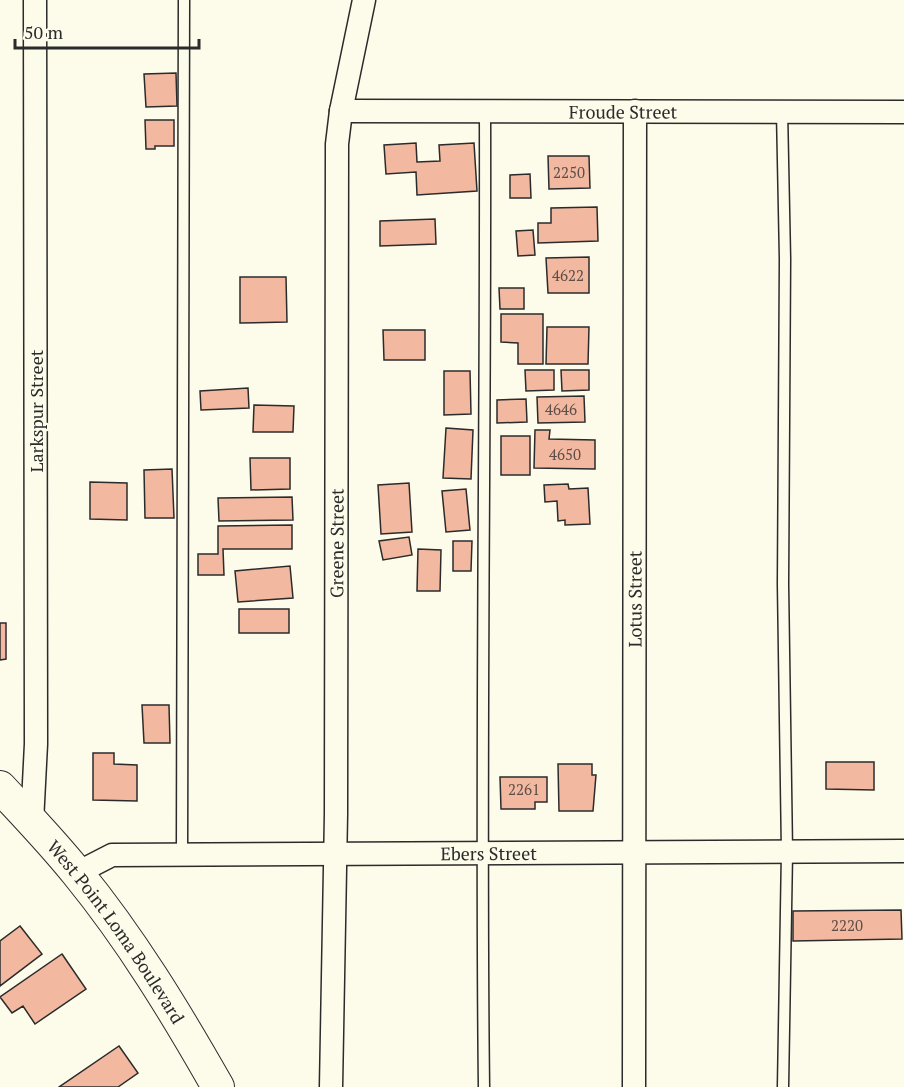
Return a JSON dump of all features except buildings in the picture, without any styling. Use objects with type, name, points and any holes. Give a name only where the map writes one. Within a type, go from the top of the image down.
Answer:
[{"type":"main road","name":"West Point Loma Boulevard","points":[[0,787],[77,873],[156,983],[218,1087]]},
{"type":"street","name":"Larkspur Street","points":[[32,822],[36,744],[35,0]]},
{"type":"street","name":"Greene Street","points":[[331,1087],[335,854],[337,144],[340,111],[364,0]]},
{"type":"street","name":"Froude Street","points":[[340,111],[904,112]]},
{"type":"street","name":"Lotus Street","points":[[634,1087],[635,111]]},
{"type":"street","name":"Ebers Street","points":[[77,873],[112,855],[904,851]]},
{"type":"lane","points":[[182,855],[184,0]]},
{"type":"lane","points":[[484,1087],[481,853],[486,459],[485,110]]},
{"type":"lane","points":[[782,111],[785,259],[783,584],[787,852],[783,1087]]}]
